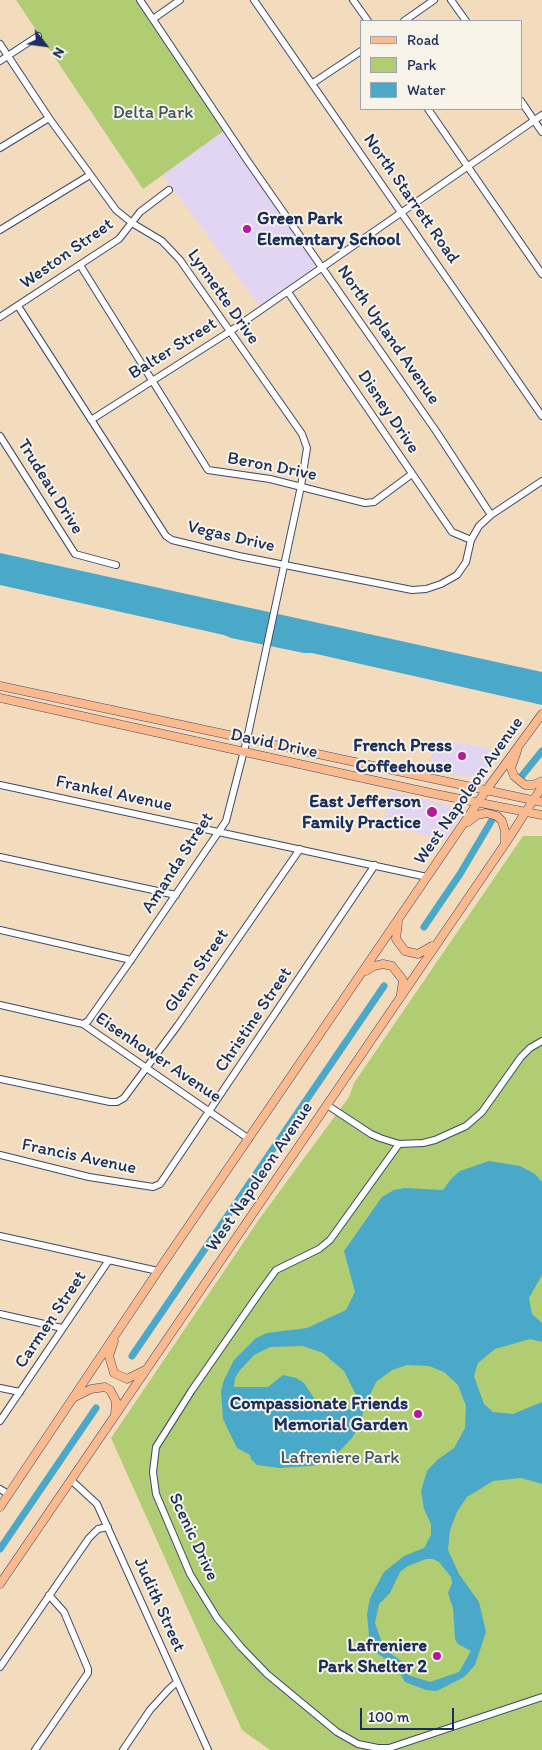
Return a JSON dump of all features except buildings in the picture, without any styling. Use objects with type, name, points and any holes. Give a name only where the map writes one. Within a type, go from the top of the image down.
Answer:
[{"type":"main road","name":"David Drive","points":[[0,686],[412,775],[487,788],[542,802]]},
{"type":"main road","name":"David Drive","points":[[0,698],[434,794],[542,815]]},
{"type":"main road","points":[[72,714],[75,701]]},
{"type":"main road","name":"West Napoleon Avenue","points":[[0,1507],[158,1270],[487,788],[541,715]]},
{"type":"main road","points":[[520,742],[511,768],[514,776],[525,784],[542,781]]},
{"type":"main road","name":"West Napoleon Avenue","points":[[0,1584],[328,1105],[527,812],[542,787]]},
{"type":"main road","points":[[463,825],[477,815],[486,813],[497,816],[502,822],[505,831],[505,844]]},
{"type":"main road","points":[[399,919],[396,939],[404,950],[418,954],[438,942]]},
{"type":"main road","points":[[360,976],[374,966],[383,964],[392,966],[403,980],[398,1001]]},
{"type":"main road","points":[[116,1334],[109,1356],[114,1373],[127,1378],[148,1368]]},
{"type":"main road","points":[[72,1399],[90,1389],[105,1387],[110,1390],[116,1401],[115,1415]]},
{"type":"street","name":"North Upland Avenue","points":[[140,0],[322,268],[436,431],[491,515]]},
{"type":"street","points":[[153,19],[180,0]]},
{"type":"street","name":"North Starrett Road","points":[[254,0],[542,416]]},
{"type":"street","points":[[353,0],[367,20]]},
{"type":"street","points":[[405,20],[434,0]]},
{"type":"street","points":[[451,0],[465,20]]},
{"type":"street","points":[[0,61],[38,36]]},
{"type":"street","name":"Lynnette Drive","points":[[0,44],[49,118],[116,210],[132,223],[162,240],[180,260],[302,434],[307,448],[301,486],[274,612]]},
{"type":"street","points":[[313,83],[360,52]]},
{"type":"street","points":[[522,103],[542,132]]},
{"type":"street","points":[[429,110],[542,274]]},
{"type":"street","name":"Balter Street","points":[[90,420],[229,332],[542,115]]},
{"type":"street","points":[[0,148],[49,118]]},
{"type":"street","points":[[0,230],[90,176]]},
{"type":"street","name":"Weston Street","points":[[0,317],[119,239],[140,212],[169,190]]},
{"type":"street","name":"Beron Drive","points":[[80,265],[208,470],[270,478],[365,503],[374,502],[412,474]]},
{"type":"street","name":"Disney Drive","points":[[288,292],[452,532],[471,540]]},
{"type":"street","name":"Vegas Drive","points":[[18,306],[166,536],[239,556],[412,590],[426,589],[441,584],[457,575],[466,562],[471,540],[479,526],[491,515],[542,481]]},
{"type":"street","name":"Trudeau Drive","points":[[0,436],[75,554],[116,565]]},
{"type":"street","name":"Amanda Street","points":[[83,1024],[88,1021],[131,960],[226,821],[247,739],[274,612]]},
{"type":"street","name":"Frankel Avenue","points":[[0,785],[427,877]]},
{"type":"street","name":"Glenn Street","points":[[0,1079],[114,1102],[124,1098],[300,849]]},
{"type":"street","points":[[0,857],[176,895]]},
{"type":"street","name":"Christine Street","points":[[153,1187],[162,1182],[211,1112],[375,865]]},
{"type":"street","points":[[0,930],[131,960]]},
{"type":"street","name":"Eisenhower Avenue","points":[[0,1005],[83,1024],[249,1139]]},
{"type":"street","points":[[328,1105],[371,1134],[399,1144],[423,1143],[450,1134],[466,1126],[482,1112],[521,1058],[530,1048],[542,1041]]},
{"type":"street","name":"Scenic Drive","points":[[399,1144],[330,1240],[318,1249],[276,1270],[211,1362],[156,1447],[153,1472],[156,1494],[190,1574],[218,1618],[241,1647],[267,1674],[330,1726],[358,1744],[389,1748],[542,1697]]},
{"type":"street","name":"Francis Avenue","points":[[0,1155],[88,1177],[153,1187]]},
{"type":"street","points":[[0,1236],[158,1270]]},
{"type":"street","name":"Carmen Street","points":[[0,1422],[109,1260]]},
{"type":"street","points":[[0,1314],[62,1328]]},
{"type":"street","points":[[0,1388],[20,1392]]},
{"type":"street","name":"Judith Street","points":[[71,1480],[92,1497],[108,1527],[208,1750]]},
{"type":"street","points":[[0,1489],[8,1494]]},
{"type":"street","points":[[0,1668],[89,1538],[98,1529],[108,1527]]},
{"type":"street","points":[[35,1750],[88,1673],[88,1668],[64,1612],[49,1595]]},
{"type":"street","points":[[123,1750],[150,1710],[178,1682]]},
{"type":"shaded area","name":"Green Park Elementary School","points":[[225,130],[318,265],[260,307],[163,175]]},
{"type":"shaded area","points":[[436,739],[487,748],[497,756],[480,778],[429,771]]},
{"type":"shaded area","points":[[389,791],[457,807],[461,817],[446,838],[443,839],[383,825]]},
{"type":"green space","name":"Delta Park","points":[[16,0],[136,0],[225,130],[143,189]]},
{"type":"green space","name":"Lafreniere Park","points":[[523,836],[542,836],[542,1750],[270,1750],[242,1730],[111,1438],[260,1218],[349,1097],[354,1083]]},
{"type":"water","points":[[0,553],[542,672],[542,705],[312,653],[231,638],[0,585]]},
{"type":"water","points":[[489,1161],[520,1166],[535,1174],[542,1182],[542,1275],[529,1298],[532,1314],[542,1323],[542,1342],[530,1339],[495,1349],[478,1363],[474,1376],[484,1404],[493,1412],[513,1414],[542,1402],[542,1484],[521,1478],[493,1481],[467,1497],[457,1512],[450,1530],[448,1550],[459,1574],[479,1602],[486,1632],[475,1665],[464,1677],[437,1691],[426,1690],[405,1682],[395,1665],[378,1654],[369,1636],[367,1614],[370,1598],[384,1572],[404,1556],[424,1548],[431,1535],[431,1524],[424,1509],[421,1491],[427,1471],[437,1460],[454,1448],[465,1428],[466,1406],[458,1385],[444,1372],[429,1366],[407,1365],[392,1370],[376,1382],[365,1405],[360,1425],[352,1438],[335,1456],[312,1466],[280,1468],[257,1465],[250,1455],[237,1448],[223,1419],[221,1391],[234,1360],[256,1338],[267,1333],[307,1328],[346,1310],[355,1292],[344,1251],[382,1197],[394,1190],[405,1188],[443,1190],[460,1171]],"holes":[[[303,1346],[323,1353],[344,1371],[356,1395],[353,1411],[341,1405],[332,1410],[320,1407],[304,1383],[296,1378],[283,1375],[268,1387],[234,1387],[235,1378],[254,1355],[270,1347]],[[426,1559],[433,1559],[439,1562],[451,1577],[452,1583],[448,1593],[453,1608],[455,1639],[458,1644],[471,1651],[459,1672],[430,1682],[408,1675],[403,1662],[384,1649],[375,1623],[379,1604],[390,1593],[400,1572],[408,1566]]]},
{"type":"waterway","points":[[521,777],[542,751]]},
{"type":"waterway","points":[[424,927],[460,874],[492,820]]},
{"type":"waterway","points":[[132,1356],[384,986]]},
{"type":"waterway","points":[[0,1549],[96,1408]]},
{"type":"place","name":"Green Park Elementary School","points":[[247,229]]},
{"type":"place","name":"French Press Coffeehouse","points":[[462,756]]},
{"type":"place","name":"East Jefferson Family Practice","points":[[432,812]]},
{"type":"place","name":"Compassionate Friends Memorial Garden","points":[[418,1414]]},
{"type":"place","name":"Lafreniere Park Shelter 2","points":[[437,1656]]}]
